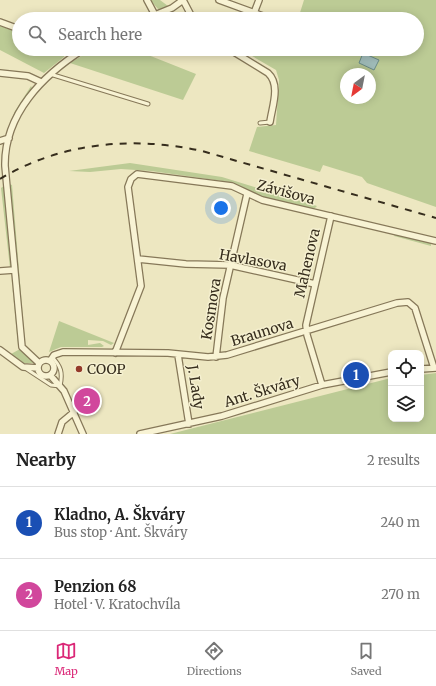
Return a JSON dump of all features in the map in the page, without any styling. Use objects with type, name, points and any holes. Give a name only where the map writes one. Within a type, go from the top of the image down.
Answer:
[{"type":"street","points":[[147,0],[153,12]]},
{"type":"street","points":[[162,12],[172,8],[183,0],[189,12]]},
{"type":"street","points":[[219,0],[251,12]]},
{"type":"street","points":[[254,12],[259,0]]},
{"type":"street","points":[[0,22],[12,26]]},
{"type":"street","points":[[0,350],[23,367],[38,366],[44,360],[51,359],[54,370],[50,375],[43,376],[38,366],[22,347],[5,166],[9,138],[24,104],[49,74],[73,56]]},
{"type":"street","points":[[240,56],[268,73],[274,80],[275,88],[270,122]]},
{"type":"street","points":[[0,73],[28,76],[41,82]]},
{"type":"street","points":[[0,141],[9,138]]},
{"type":"street","name":"Závišova","points":[[138,259],[128,189],[131,179],[138,174],[149,174],[238,188],[247,194],[262,200],[436,241]]},
{"type":"street","name":"Kosmova","points":[[216,357],[223,298],[247,194]]},
{"type":"street","name":"Mahenova","points":[[322,385],[306,331],[314,284],[331,216]]},
{"type":"street","points":[[116,353],[140,288],[138,259]]},
{"type":"street","name":"Havlasova","points":[[138,259],[186,264],[230,265],[314,284]]},
{"type":"street","points":[[0,271],[14,270]]},
{"type":"street","name":"Braunova","points":[[51,359],[63,352],[178,354],[216,357],[227,355],[397,303],[409,302],[415,308],[435,368]]},
{"type":"street","name":"J. Lady","points":[[178,354],[189,424]]},
{"type":"street","points":[[424,369],[435,368]]},
{"type":"street","name":"Ant. Škváry","points":[[140,434],[189,424],[255,407],[322,385],[388,373]]},
{"type":"street","points":[[50,375],[60,386],[69,401],[83,434]]},
{"type":"street","points":[[58,434],[62,422],[74,412]]},
{"type":"lane","points":[[49,74],[148,104]]},
{"type":"lane","points":[[260,123],[270,122]]},
{"type":"lane","points":[[23,367],[51,385],[60,386],[62,376],[59,364],[51,359]]},
{"type":"green space","points":[[150,0],[160,0],[168,6],[159,10]]},
{"type":"green space","points":[[304,0],[436,0],[436,207],[367,183],[362,177],[323,165],[320,172],[249,151],[257,127],[276,125],[279,80],[276,70],[252,56],[424,56],[424,12],[300,12]]},
{"type":"green space","points":[[0,26],[12,30],[12,56],[64,56],[44,73],[0,50]]},
{"type":"green space","points":[[82,56],[151,56],[196,74],[183,100],[70,63]]},
{"type":"green space","points":[[31,86],[32,88],[6,134],[15,111]]},
{"type":"green space","points":[[130,163],[222,177],[317,206],[313,210],[265,199],[239,185],[222,181],[151,171],[121,169],[90,172],[69,171]]},
{"type":"green space","points":[[9,184],[12,185],[25,343],[24,343]]},
{"type":"green space","points":[[5,185],[12,265],[10,268],[1,188]]},
{"type":"green space","points":[[396,233],[431,242],[431,246],[394,236]]},
{"type":"green space","points":[[11,272],[19,345],[18,345]]},
{"type":"green space","points":[[59,321],[114,343],[111,345],[103,341],[88,340],[88,345],[100,343],[104,346],[61,347],[49,352]]},
{"type":"green space","points":[[20,349],[35,363],[24,363],[11,354]]},
{"type":"green space","points":[[436,373],[436,434],[170,434],[388,379],[388,422],[424,422],[424,375]]},
{"type":"water","points":[[362,56],[370,56],[379,60],[375,68],[370,68],[359,63]]},
{"type":"railway","points":[[0,179],[23,167],[48,157],[73,150],[124,144],[176,146],[202,151],[436,218]]},
{"type":"place","name":"COOP","points":[[79,369]]},
{"type":"place","name":"Kladno, A. Škváry","points":[[356,375]]},
{"type":"place","name":"Penzion 68","points":[[87,401]]}]
